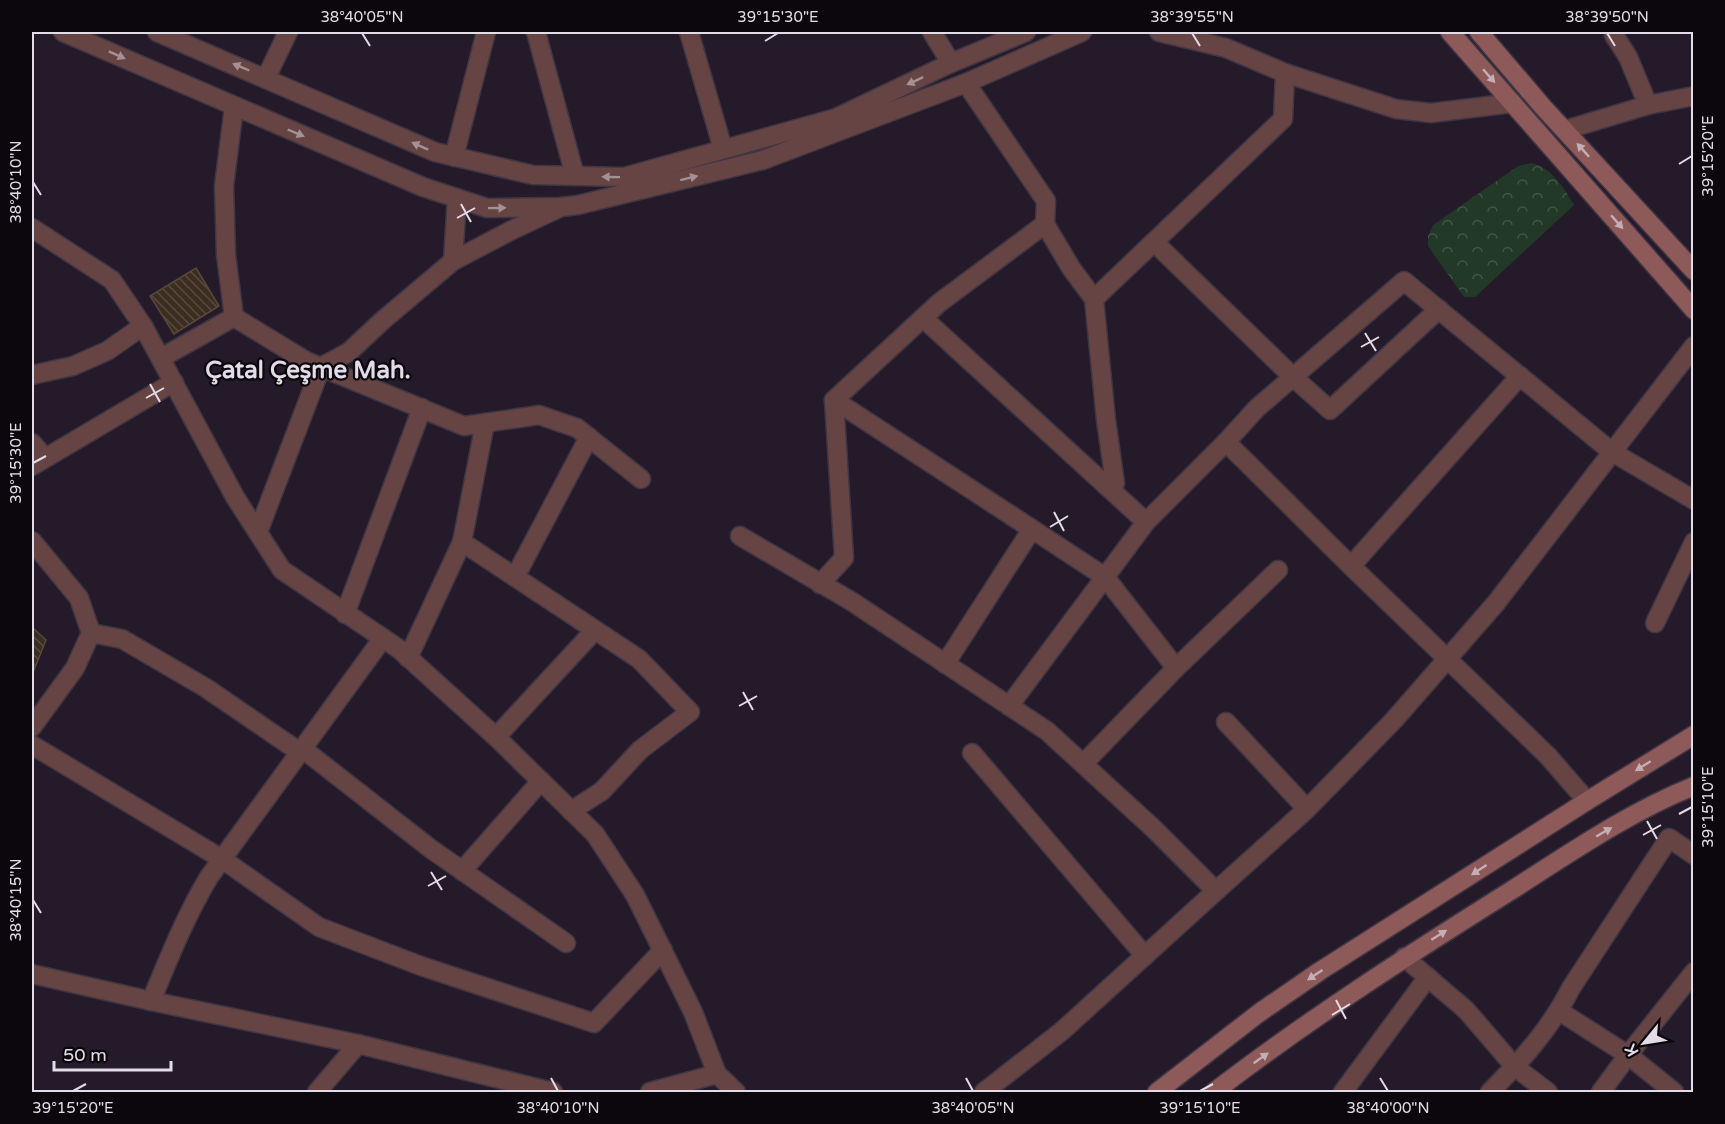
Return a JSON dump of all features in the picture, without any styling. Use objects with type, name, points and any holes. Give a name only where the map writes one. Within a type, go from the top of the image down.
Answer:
[{"type":"main road","points":[[1450,32],[1694,310]]},
{"type":"main road","points":[[1479,32],[1694,271]]},
{"type":"main road","points":[[1157,1092],[1259,1013],[1320,971],[1694,735]]},
{"type":"main road","points":[[1214,1092],[1404,957],[1596,837],[1694,786]]},
{"type":"street","points":[[63,32],[423,187],[487,208],[578,205],[763,160],[966,83],[1082,32]]},
{"type":"street","points":[[157,32],[435,152],[533,175],[624,177],[836,118],[951,63],[1026,32]]},
{"type":"street","points":[[266,78],[288,32]]},
{"type":"street","points":[[454,157],[486,32]]},
{"type":"street","points":[[536,32],[575,176]]},
{"type":"street","points":[[689,32],[723,149]]},
{"type":"street","points":[[932,32],[951,63]]},
{"type":"street","points":[[1160,32],[1226,48],[1285,73],[1395,109],[1431,113],[1513,103]]},
{"type":"street","points":[[1614,35],[1628,57],[1648,105]]},
{"type":"street","points":[[1094,299],[1283,120],[1285,73]]},
{"type":"street","points":[[966,83],[1046,201],[1045,224],[1071,268],[1094,299],[1115,483],[1112,490]]},
{"type":"street","points":[[1565,130],[1648,105],[1694,96]]},
{"type":"street","points":[[234,106],[224,186],[226,255],[234,317]]},
{"type":"street","points":[[453,261],[457,198]]},
{"type":"street","points":[[258,532],[321,367],[349,352],[453,261],[561,207]]},
{"type":"street","points":[[834,400],[939,303],[1045,224]]},
{"type":"street","points":[[32,228],[112,279],[143,326],[235,496],[282,570],[383,638],[408,658],[496,737],[595,834],[635,895],[663,950],[693,1012],[717,1074],[736,1092]]},
{"type":"street","points":[[1154,242],[1330,410],[1439,309]]},
{"type":"street","points":[[1009,706],[1146,522],[1257,408],[1404,281],[1612,452],[1694,500]]},
{"type":"street","points":[[161,358],[234,317]]},
{"type":"street","points":[[234,317],[306,361],[464,426],[539,415],[578,428],[641,479]]},
{"type":"street","points":[[923,318],[1146,522]]},
{"type":"street","points":[[32,375],[74,366],[107,351],[143,326]]},
{"type":"street","points":[[984,1092],[1062,1031],[1145,956],[1307,809],[1394,720],[1496,603],[1694,346]]},
{"type":"street","points":[[1351,566],[1520,376]]},
{"type":"street","points":[[32,442],[38,462],[174,382]]},
{"type":"street","points":[[834,400],[1105,577],[1176,668]]},
{"type":"street","points":[[820,584],[844,558],[834,400]]},
{"type":"street","points":[[345,614],[422,408]]},
{"type":"street","points":[[408,658],[462,542],[485,423]]},
{"type":"street","points":[[515,577],[589,437]]},
{"type":"street","points":[[1226,442],[1548,756],[1587,801]]},
{"type":"street","points":[[945,664],[1032,529]]},
{"type":"street","points":[[740,536],[851,601],[1047,731],[1154,829],[1216,891]]},
{"type":"street","points":[[32,541],[79,598],[91,633],[75,668],[32,727]]},
{"type":"street","points":[[462,542],[639,659],[690,712],[640,750],[602,791],[571,811]]},
{"type":"street","points":[[1655,623],[1694,542]]},
{"type":"street","points":[[1083,764],[1176,668],[1278,570]]},
{"type":"street","points":[[496,737],[595,630]]},
{"type":"street","points":[[91,633],[122,639],[206,688],[302,751],[430,849],[566,943]]},
{"type":"street","points":[[151,1001],[192,905],[209,877],[383,638]]},
{"type":"street","points":[[1226,723],[1307,809]]},
{"type":"street","points":[[32,745],[222,859],[319,927],[421,966],[594,1023],[663,950]]},
{"type":"street","points":[[972,753],[1145,956]]},
{"type":"street","points":[[462,870],[541,781]]},
{"type":"street","points":[[1490,1092],[1515,1067],[1559,1011],[1571,988],[1668,838],[1694,855]]},
{"type":"street","points":[[1404,957],[1466,1010],[1515,1067],[1548,1092]]},
{"type":"street","points":[[1601,1092],[1694,972]]},
{"type":"street","points":[[1343,1092],[1428,977]]},
{"type":"street","points":[[37,978],[358,1044],[553,1092]]},
{"type":"street","points":[[1559,1011],[1628,1055],[1674,1092]]},
{"type":"street","points":[[316,1092],[358,1044]]},
{"type":"street","points":[[650,1092],[717,1074]]},
{"type":"green space","points":[[1531,163],[1551,174],[1574,205],[1475,297],[1464,297],[1428,246],[1428,236],[1433,225],[1518,166]]},
{"type":"building","points":[[196,268],[219,306],[174,334],[150,296]]},
{"type":"building","points":[[32,627],[46,640],[32,675]]},
{"type":"district","name":"Çatal Çeşme Mah.","points":[[308,370]]}]
